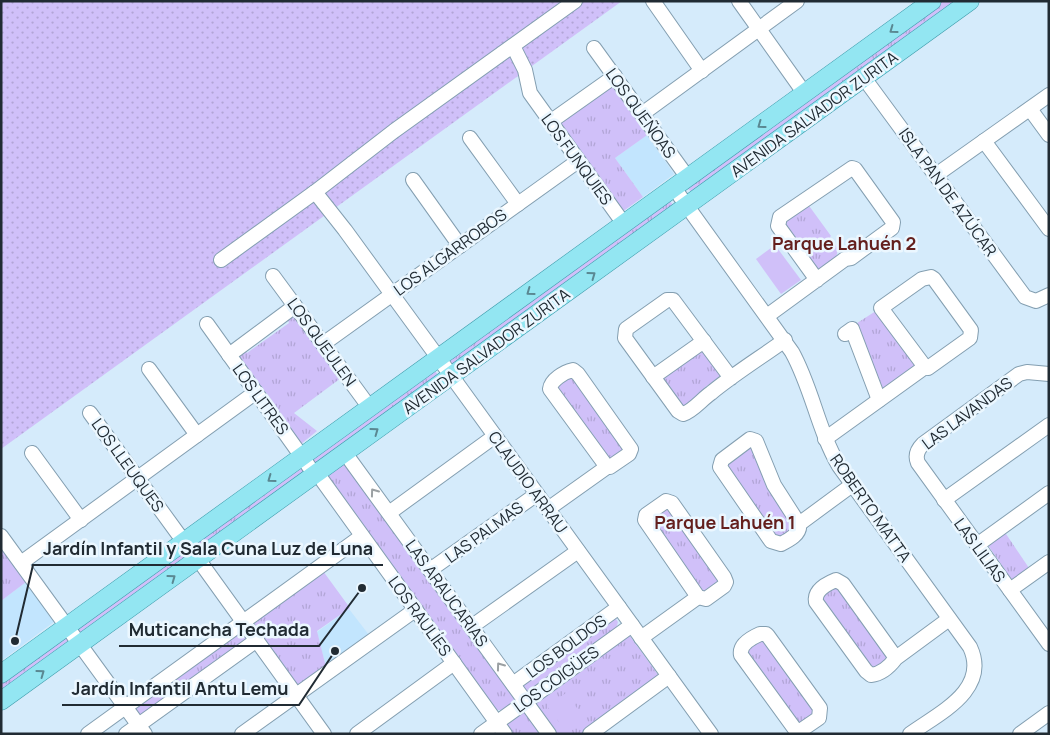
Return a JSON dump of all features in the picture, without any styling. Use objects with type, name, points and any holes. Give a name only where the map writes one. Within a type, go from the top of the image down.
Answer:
[{"type":"main road","name":"AVENIDA SALVADOR ZURITA","points":[[1,702],[970,1]]},
{"type":"main road","name":"AVENIDA SALVADOR ZURITA","points":[[2,673],[805,94],[923,4]]},
{"type":"street","points":[[221,260],[315,192],[394,131],[575,1]]},
{"type":"street","points":[[739,1],[805,94]]},
{"type":"street","points":[[642,114],[798,1]]},
{"type":"street","points":[[654,3],[702,71]]},
{"type":"street","name":"LOS FUNQUIES","points":[[513,46],[525,70],[530,92],[624,224]]},
{"type":"street","name":"LOS QUEÑOAS","points":[[594,48],[642,114],[681,183]]},
{"type":"street","points":[[550,122],[615,76]]},
{"type":"street","name":"ISLA PAN DE AZÚCAR","points":[[864,78],[1026,297],[1042,298]]},
{"type":"street","points":[[936,175],[1049,95]]},
{"type":"street","points":[[1030,108],[1049,134]]},
{"type":"street","points":[[470,138],[518,204]]},
{"type":"street","points":[[984,141],[1049,229]]},
{"type":"street","name":"LOS ALGARROBOS","points":[[323,344],[578,161]]},
{"type":"street","points":[[767,316],[817,280],[845,259],[851,258],[892,228],[893,222],[855,169],[849,169],[780,217],[778,221],[778,226],[817,280]]},
{"type":"street","points":[[412,180],[460,246]]},
{"type":"street","name":"ROBERTO MATTA","points":[[681,183],[687,206],[784,340],[800,367],[825,439],[839,466],[970,647],[974,656],[975,669],[972,683],[958,699],[910,734]]},
{"type":"street","name":"CLAUDIO ARRAU","points":[[315,192],[439,358],[709,733]]},
{"type":"street","name":"LOS QUEULEN","points":[[273,276],[370,408]]},
{"type":"street","points":[[825,439],[925,367],[928,368],[970,338],[971,330],[931,277],[922,279],[881,308],[925,367]]},
{"type":"street","points":[[731,378],[673,300],[667,300],[626,329],[624,335],[678,411],[683,414],[690,411],[712,392],[784,340]]},
{"type":"street","points":[[229,355],[295,306]]},
{"type":"street","name":"LOS LITRES","points":[[207,324],[316,474]]},
{"type":"street","points":[[845,334],[852,328],[879,400]]},
{"type":"street","points":[[654,377],[704,341]]},
{"type":"street","points":[[149,369],[197,435]]},
{"type":"street","points":[[548,509],[607,467],[610,468],[629,454],[630,447],[578,374],[574,370],[568,371],[552,382],[550,389],[607,467]]},
{"type":"street","name":"LAS LAVANDAS","points":[[917,453],[923,444],[1020,374],[1027,372],[1049,374]]},
{"type":"street","points":[[21,563],[256,392]]},
{"type":"street","name":"LOS LLEUQUES","points":[[90,412],[184,542]]},
{"type":"street","points":[[944,500],[1049,425]]},
{"type":"street","points":[[389,513],[495,436]]},
{"type":"street","points":[[799,524],[774,485],[754,439],[748,440],[722,460],[720,464],[721,470],[771,541],[778,544],[798,532],[799,524],[852,485]]},
{"type":"street","points":[[32,453],[80,520]]},
{"type":"street","name":"LAS ARAUCARIAS","points":[[346,453],[549,734]]},
{"type":"street","name":"LAS LILIAS","points":[[917,453],[918,464],[1046,636]]},
{"type":"street","name":"LOS RAULÍES","points":[[316,474],[505,734]]},
{"type":"street","points":[[977,545],[1049,493]]},
{"type":"street","name":"LAS PALMAS","points":[[430,570],[537,494]]},
{"type":"street","points":[[641,638],[698,597],[706,599],[724,586],[726,582],[672,503],[666,501],[646,515],[645,520],[698,597]]},
{"type":"street","points":[[1,536],[142,729]]},
{"type":"street","points":[[88,734],[362,536]]},
{"type":"street","points":[[471,627],[578,551]]},
{"type":"street","points":[[198,559],[324,734]]},
{"type":"street","points":[[1010,590],[1049,562]]},
{"type":"street","points":[[896,658],[840,581],[832,582],[816,593],[816,602],[868,674],[871,675],[877,674],[949,619]]},
{"type":"street","name":"LOS BOLDOS","points":[[513,684],[619,607]]},
{"type":"street","points":[[242,734],[415,610]]},
{"type":"street","name":"LOS COIGÜES","points":[[481,734],[632,625]]},
{"type":"street","points":[[760,634],[768,636],[820,708],[819,718],[795,733],[742,655],[741,649],[743,645],[760,634]]},
{"type":"street","points":[[126,734],[142,729],[257,640]]},
{"type":"street","points":[[358,734],[454,663]]},
{"type":"street","points":[[590,734],[669,676]]},
{"type":"street","points":[[1020,734],[1048,715]]},
{"type":"shaded area","points":[[647,135],[674,174],[643,197],[615,158]]},
{"type":"shaded area","points":[[26,582],[55,621],[1,661],[1,601]]},
{"type":"shaded area","points":[[349,609],[369,635],[326,667],[317,632]]},
{"type":"green space","points":[[1,1],[622,1],[1,449]]},
{"type":"green space","points":[[941,1],[961,1],[692,192],[688,189],[689,183]]},
{"type":"green space","points":[[612,85],[650,133],[615,158],[643,197],[622,212],[559,127],[560,121]]},
{"type":"green space","points":[[670,201],[673,205],[455,366],[449,361],[449,358]]},
{"type":"green space","points":[[807,203],[838,249],[836,258],[819,271],[782,221]]},
{"type":"green space","points":[[775,245],[801,280],[781,294],[756,259]]},
{"type":"green space","points":[[879,309],[918,363],[884,390],[877,387],[854,325]]},
{"type":"green space","points":[[296,317],[341,378],[294,413],[317,431],[301,444],[239,357],[245,350],[247,353],[289,323],[288,320]]},
{"type":"green space","points":[[699,347],[723,374],[721,378],[704,388],[706,393],[684,410],[659,377]]},
{"type":"green space","points":[[434,370],[439,376],[315,466],[311,457]]},
{"type":"green space","points":[[569,374],[626,447],[610,464],[553,386]]},
{"type":"green space","points":[[749,444],[796,531],[777,541],[723,465]]},
{"type":"green space","points":[[345,463],[515,696],[508,707],[496,710],[327,479],[327,474]]},
{"type":"green space","points":[[300,467],[305,474],[81,633],[78,629]]},
{"type":"green space","points":[[665,505],[723,581],[705,595],[649,516]]},
{"type":"green space","points":[[1004,531],[1031,571],[1015,581],[1012,580],[987,544]]},
{"type":"green space","points":[[1,546],[26,582],[1,601]]},
{"type":"green space","points":[[323,571],[350,608],[317,631],[326,667],[297,688],[252,623]]},
{"type":"green space","points":[[835,583],[891,656],[874,672],[818,595]]},
{"type":"green space","points":[[614,616],[618,622],[616,629],[526,692],[519,682]]},
{"type":"green space","points":[[241,630],[250,642],[141,721],[135,710],[136,707]]},
{"type":"green space","points":[[64,635],[72,640],[1,695],[1,680]]},
{"type":"green space","points":[[627,635],[630,636],[659,676],[586,734],[554,734],[534,707],[536,699]]},
{"type":"green space","points":[[762,636],[817,710],[802,727],[744,650]]},
{"type":"green space","points":[[566,693],[585,719],[567,733],[547,706]]},
{"type":"green space","points":[[523,711],[527,712],[543,734],[511,734],[506,725]]},
{"type":"place","name":"Muticancha Techada","points":[[362,588]]},
{"type":"place","name":"Jardín Infantil y Sala Cuna Luz de Luna","points":[[15,641]]},
{"type":"place","name":"Jardín Infantil Antu Lemu","points":[[335,651]]},
{"type":"district","name":"Parque Lahuén 2","points":[[844,244]]},
{"type":"district","name":"Parque Lahuén 1","points":[[725,523]]}]
